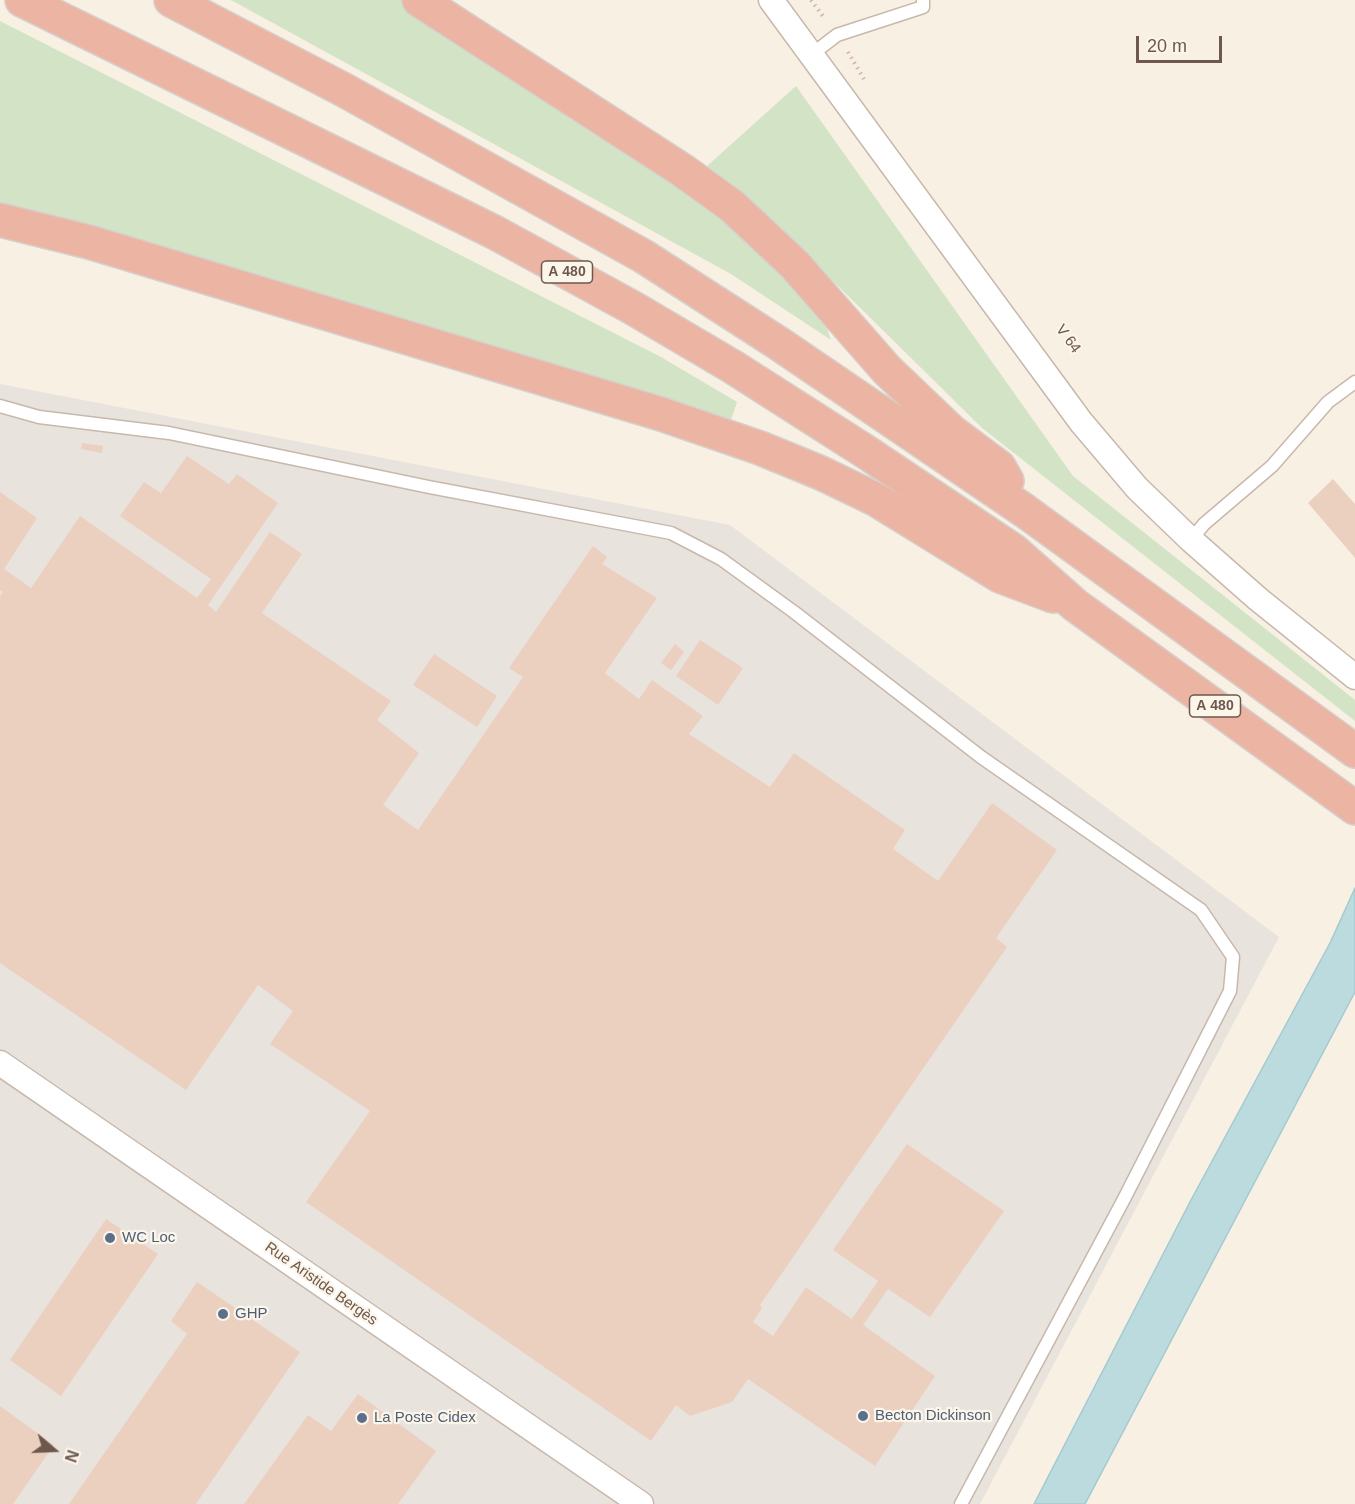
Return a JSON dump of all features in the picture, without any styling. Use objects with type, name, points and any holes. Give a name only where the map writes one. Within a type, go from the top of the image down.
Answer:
[{"type":"highway","name":"A 480","points":[[22,0],[494,232],[633,308],[866,452],[1014,551],[1075,605],[1355,808]]},
{"type":"highway","name":"A 480","points":[[171,0],[354,95],[643,256],[778,343],[1025,511],[1355,751]]},
{"type":"highway","points":[[419,0],[682,170],[732,206],[794,264],[887,370],[952,432],[999,467],[1025,511]]},
{"type":"highway","points":[[0,220],[89,242],[661,414],[760,448],[821,473],[875,499],[1000,576],[1075,605]]},
{"type":"street","points":[[771,0],[1081,422],[1137,488],[1191,540],[1258,599],[1355,677]]},
{"type":"street","name":"Rue Aristide Bergès","points":[[0,1063],[641,1504]]},
{"type":"lane","points":[[811,55],[837,35],[923,7],[923,0]]},
{"type":"lane","points":[[1191,540],[1204,524],[1272,466],[1328,402],[1355,382]]},
{"type":"lane","points":[[0,406],[39,417],[169,433],[429,487],[670,533],[730,566],[794,612],[981,757],[1201,910],[1233,957],[1230,991],[1103,1240],[961,1504]]},
{"type":"path","points":[[811,0],[837,35],[868,85]]},
{"type":"shaded area","points":[[0,384],[730,525],[1279,937],[980,1504],[0,1504]]},
{"type":"green space","points":[[231,0],[404,0],[750,235],[822,314],[831,340],[731,274]]},
{"type":"green space","points":[[0,21],[661,357],[737,402],[729,426],[84,225],[0,202]]},
{"type":"green space","points":[[796,86],[1073,476],[1355,700],[1355,721],[982,428],[837,285],[706,167]]},
{"type":"water","points":[[1355,888],[1355,992],[1085,1504],[1034,1504],[1191,1200],[1330,943]]},
{"type":"building","points":[[82,443],[103,446],[102,453],[81,449]]},
{"type":"building","points":[[187,456],[229,484],[237,474],[278,503],[208,605],[216,612],[270,532],[302,554],[262,613],[391,701],[377,720],[419,753],[383,805],[418,830],[523,677],[509,668],[593,546],[607,557],[602,564],[657,598],[605,673],[639,699],[652,680],[703,716],[689,734],[770,787],[794,753],[905,830],[893,849],[938,881],[992,803],[1057,850],[996,938],[1007,947],[760,1305],[762,1308],[753,1322],[773,1336],[806,1287],[852,1319],[878,1281],[833,1250],[907,1144],[1004,1211],[930,1317],[888,1289],[863,1325],[935,1376],[875,1466],[748,1379],[732,1402],[690,1416],[676,1405],[651,1441],[306,1202],[370,1111],[270,1044],[293,1011],[258,985],[186,1090],[0,963],[0,596],[3,592],[0,590],[0,492],[37,518],[4,569],[31,588],[80,516],[197,598],[211,579],[120,516],[144,482],[161,493]]},
{"type":"building","points":[[1333,479],[1355,504],[1355,558],[1308,503]]},
{"type":"building","points":[[700,640],[743,668],[718,705],[676,676]]},
{"type":"building","points":[[675,644],[684,652],[671,670],[661,663]]},
{"type":"building","points":[[434,654],[497,696],[477,727],[413,685]]},
{"type":"building","points":[[106,1219],[158,1254],[61,1396],[10,1360]]},
{"type":"building","points":[[197,1282],[300,1352],[196,1504],[69,1504],[187,1334],[171,1321]]},
{"type":"building","points":[[358,1394],[436,1451],[398,1504],[244,1504],[308,1415],[331,1431]]},
{"type":"building","points":[[0,1406],[54,1445],[13,1504],[0,1504]]},
{"type":"place","name":"WC Loc","points":[[110,1238]]},
{"type":"place","name":"GHP","points":[[223,1314]]},
{"type":"place","name":"Becton Dickinson","points":[[863,1416]]},
{"type":"place","name":"La Poste Cidex","points":[[362,1418]]}]
